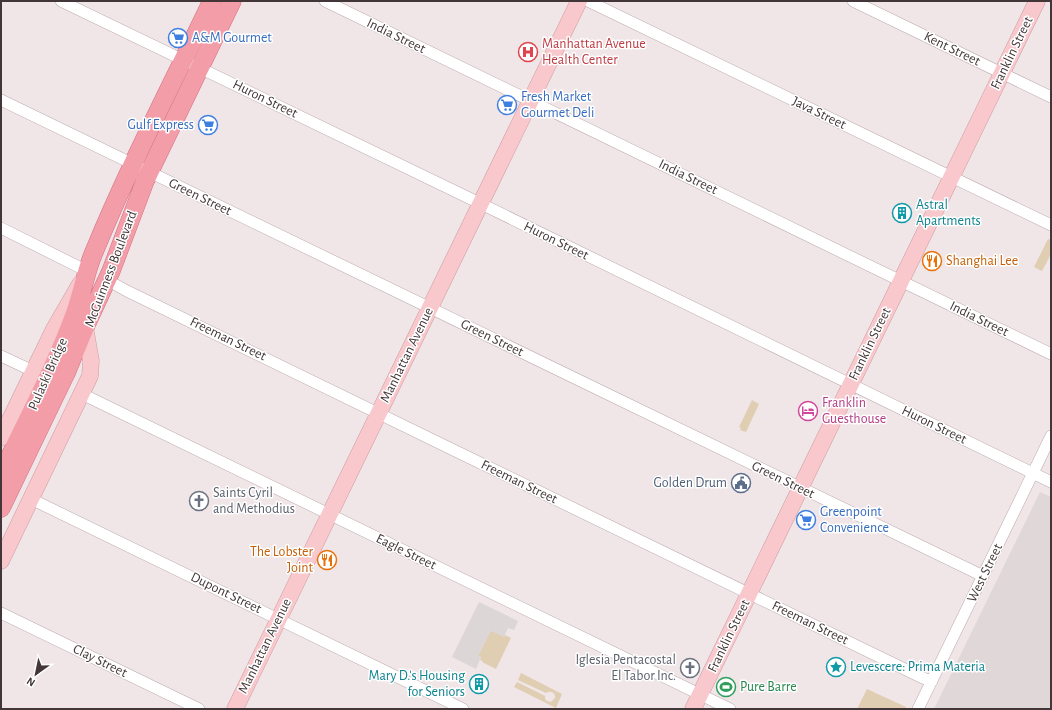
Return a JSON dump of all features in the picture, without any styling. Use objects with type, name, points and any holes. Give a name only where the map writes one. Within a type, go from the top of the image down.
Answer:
[{"type":"main road","name":"McGuinness Boulevard","points":[[87,270],[93,253],[133,164],[212,1]]},
{"type":"main road","name":"McGuinness Boulevard","points":[[85,327],[107,280],[149,172],[232,1]]},
{"type":"main road","name":"Pulaski Bridge","points":[[1,475],[60,351],[74,315],[87,270]]},
{"type":"main road","name":"Pulaski Bridge","points":[[1,508],[66,373],[85,327]]},
{"type":"street","name":"Huron Street","points":[[61,1],[1051,482]]},
{"type":"street","name":"India Street","points":[[325,1],[1051,354]]},
{"type":"street","name":"Manhattan Avenue","points":[[235,709],[579,1]]},
{"type":"street","name":"Java Street","points":[[588,1],[1051,225]]},
{"type":"street","name":"Kent Street","points":[[853,1],[1051,97]]},
{"type":"street","name":"Franklin Street","points":[[693,709],[1037,1]]},
{"type":"street","name":"Green Street","points":[[1,100],[983,576]]},
{"type":"street","points":[[1,228],[87,270]]},
{"type":"street","name":"McGuinness Boulevard","points":[[1,438],[58,320],[87,270]]},
{"type":"street","name":"Freeman Street","points":[[107,280],[463,455],[923,678],[932,681]]},
{"type":"street","name":"McGuinness Boulevard","points":[[1,561],[90,376],[90,353],[85,327]]},
{"type":"street","points":[[1,356],[33,371]]},
{"type":"street","name":"Eagle Street","points":[[82,394],[730,709]]},
{"type":"street","name":"West Street","points":[[918,709],[1051,436]]},
{"type":"street","name":"Dupont Street","points":[[31,499],[463,709]]},
{"type":"street","name":"Clay Street","points":[[1,613],[199,709]]},
{"type":"shaded area","points":[[1048,239],[1051,240],[1051,254],[1042,271],[1034,267]]},
{"type":"shaded area","points":[[752,400],[759,404],[746,432],[740,430],[741,428],[739,427]]},
{"type":"shaded area","points":[[1040,492],[1051,497],[1051,709],[934,709]]},
{"type":"shaded area","points":[[479,602],[518,621],[514,630],[508,628],[504,637],[491,631],[478,656],[481,657],[476,669],[452,657]]},
{"type":"shaded area","points":[[491,630],[504,637],[505,635],[511,638],[496,669],[482,662],[483,661],[480,660],[481,657],[478,656]]},
{"type":"shaded area","points":[[521,673],[562,694],[556,708],[514,687],[517,682],[545,696],[547,701],[551,702],[555,698],[555,695],[552,692],[546,693],[518,680]]},
{"type":"shaded area","points":[[867,689],[906,707],[905,709],[857,709]]},
{"type":"place","name":"A&M Gourmet","points":[[178,38]]},
{"type":"place","name":"Manhattan Avenue Health Center","points":[[528,52]]},
{"type":"place","name":"Fresh Market Gourmet Deli","points":[[507,105]]},
{"type":"place","name":"Gulf Express","points":[[208,125]]},
{"type":"place","name":"Astral Apartments","points":[[902,213]]},
{"type":"place","name":"Shanghai Lee","points":[[932,261]]},
{"type":"place","name":"Franklin Guesthouse","points":[[808,411]]},
{"type":"place","name":"Golden Drum","points":[[741,483]]},
{"type":"place","name":"Saints Cyril and Methodius","points":[[199,501]]},
{"type":"place","name":"Greenpoint Convenience","points":[[806,520]]},
{"type":"place","name":"The Lobster Joint","points":[[327,560]]},
{"type":"place","name":"Levescere: Prima Materia","points":[[836,667]]},
{"type":"place","name":"Iglesia Pentacostal El Tabor Inc.","points":[[690,668]]},
{"type":"place","name":"Mary D.'s Housing for Seniors","points":[[479,684]]},
{"type":"place","name":"Pure Barre","points":[[726,687]]}]
